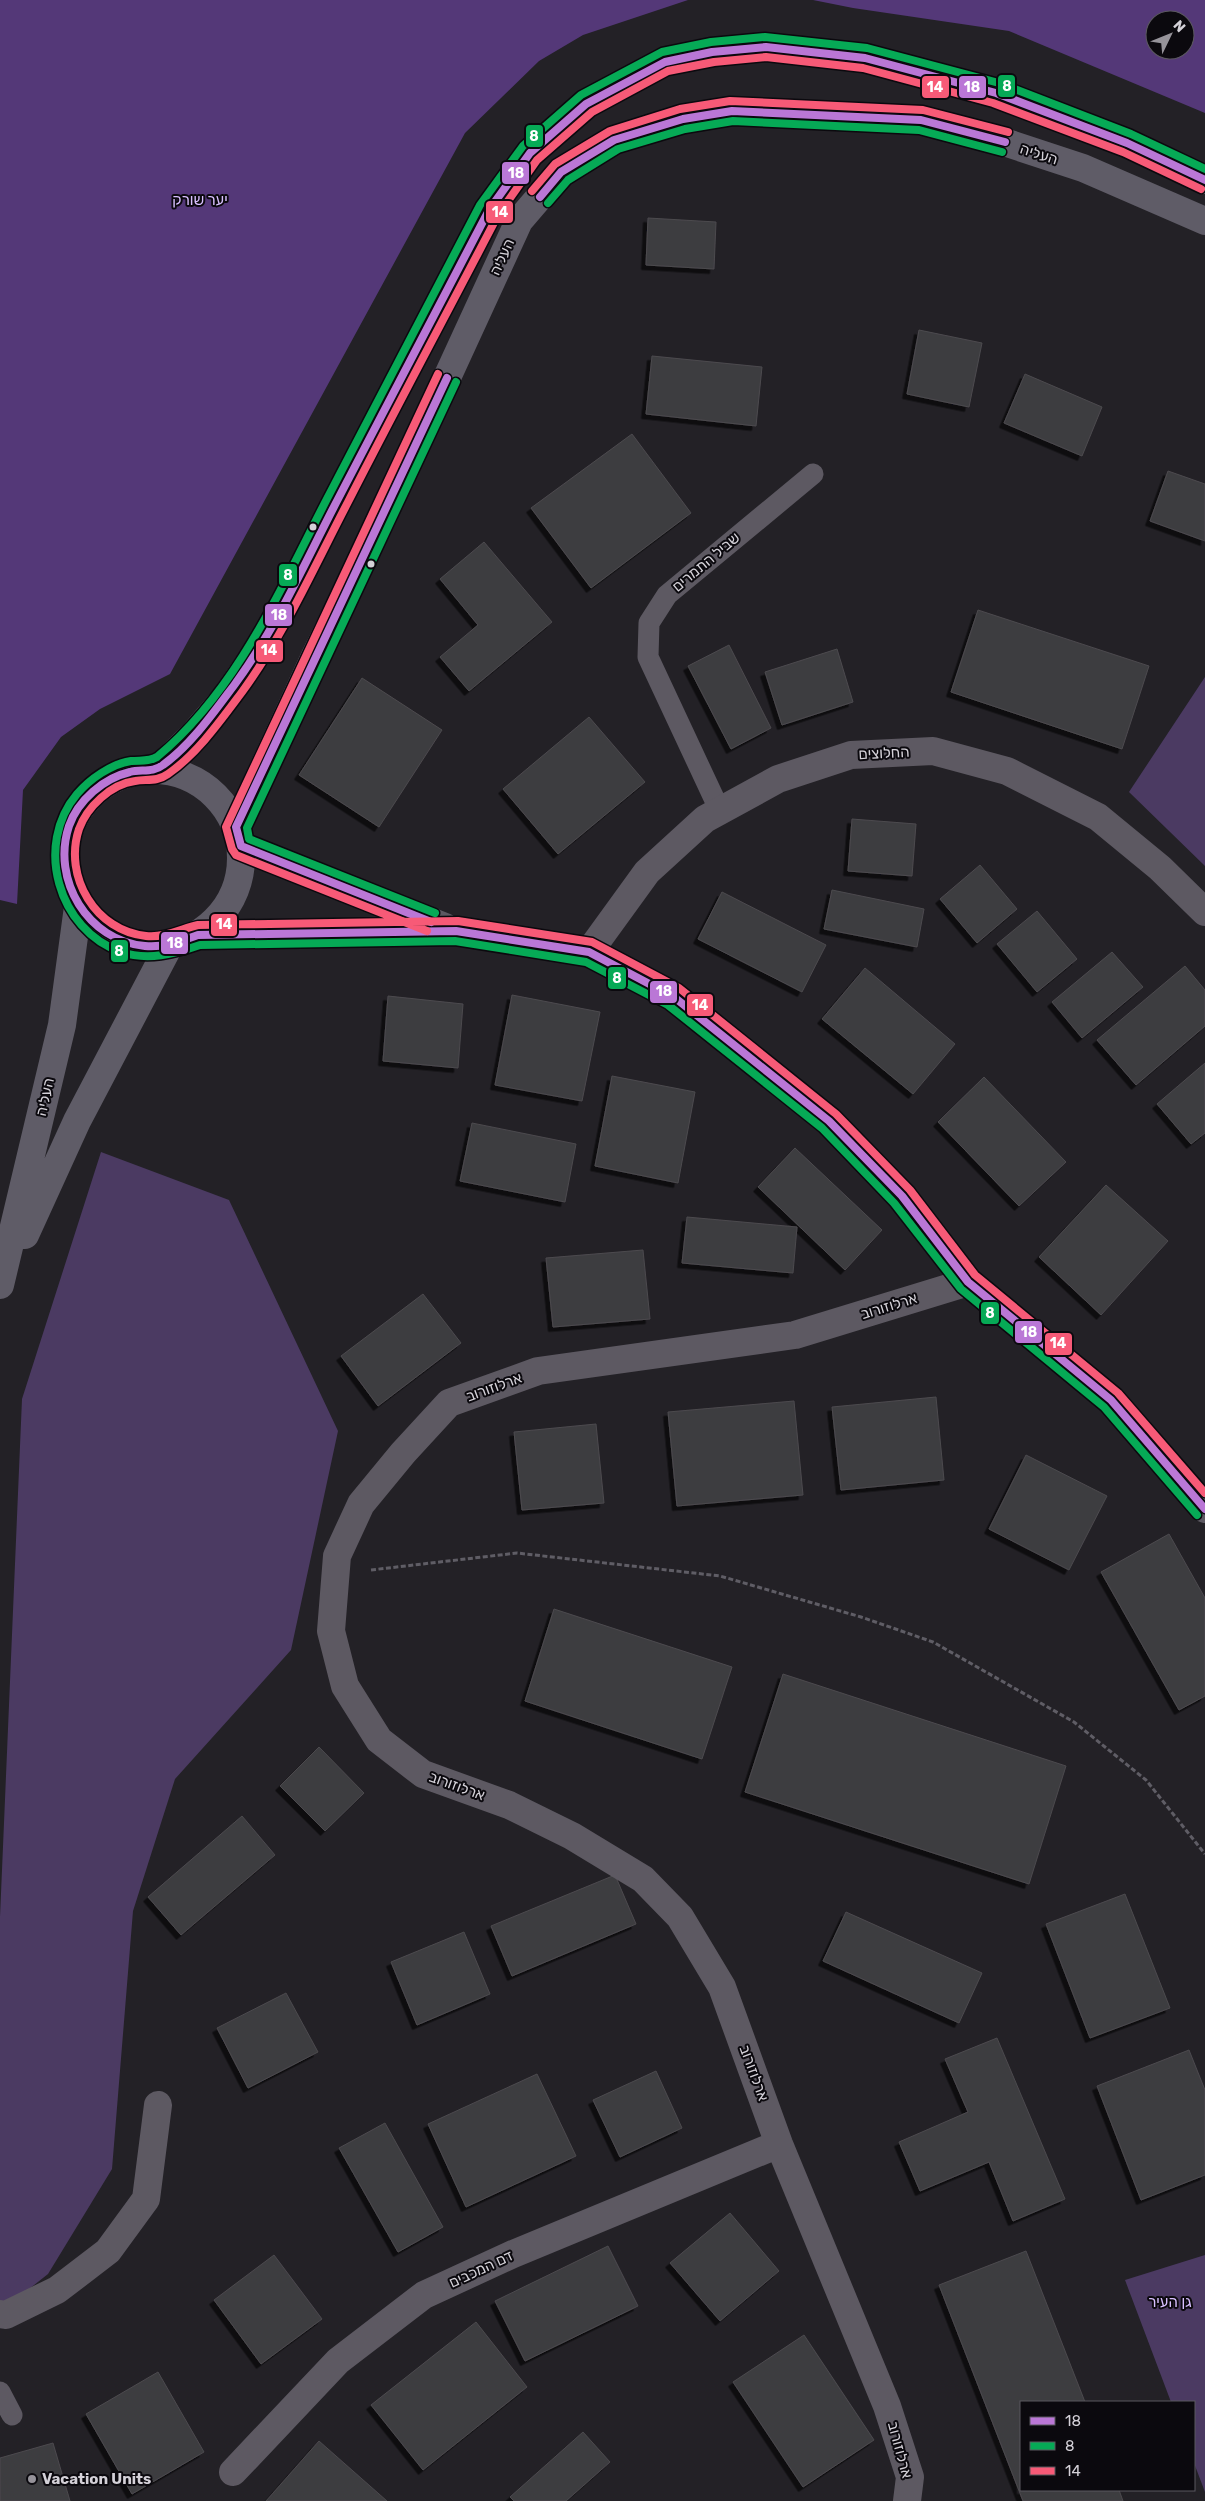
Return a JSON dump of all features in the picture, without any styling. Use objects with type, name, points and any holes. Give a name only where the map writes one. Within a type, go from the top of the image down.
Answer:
[{"type":"main road","points":[[158,769],[194,734],[225,698],[271,631],[489,210],[530,153],[586,104],[665,62],[712,52],[766,47],[865,58],[996,94],[1127,143],[1205,180]]},
{"type":"main road","name":"העליה","points":[[238,837],[315,656],[382,519],[519,221],[561,172],[614,140],[683,119],[732,111],[921,120],[992,138],[1083,168],[1205,220]]},
{"type":"main road","points":[[158,769],[183,774],[206,786],[224,805],[238,837],[241,872],[233,897],[218,919],[198,935],[169,946],[143,946],[118,939],[96,926],[78,907],[67,881],[64,853],[69,826],[84,801],[104,783],[130,772],[158,769]]},
{"type":"main road","name":"העליה","points":[[0,1287],[62,1025],[78,907]]},
{"type":"main road","name":"העליה","points":[[0,1287],[77,1121],[169,946]]},
{"type":"street","name":"החלוצים","points":[[589,952],[647,872],[704,819],[778,779],[851,755],[933,751],[1007,771],[1098,817],[1160,868],[1205,912]]},
{"type":"street","points":[[238,837],[456,931]]},
{"type":"street","points":[[198,935],[456,931],[589,952],[674,997],[830,1121],[902,1196],[968,1282],[1111,1400],[1205,1509]]},
{"type":"street","name":"ארלוזורוב","points":[[907,2501],[910,2478],[887,2406],[779,2144],[722,1988],[680,1917],[643,1879],[572,1836],[509,1805],[423,1774],[379,1740],[345,1686],[331,1631],[337,1556],[361,1504],[403,1453],[449,1403],[538,1371],[794,1335],[968,1282]]},
{"type":"street","points":[[0,2314],[6,2315],[57,2290],[108,2251],[146,2199],[158,2105]]},
{"type":"street","name":"דם המכבים","points":[[233,2472],[338,2361],[424,2295],[513,2254],[779,2144]]},
{"type":"lane","name":"שביל התמרים","points":[[720,811],[648,657],[649,623],[667,594],[813,474]]},
{"type":"lane","points":[[0,2392],[12,2415]]},
{"type":"path","points":[[336,1575],[517,1553],[720,1576],[861,1617],[933,1642],[1074,1722],[1146,1780],[1205,1854]]},
{"type":"green space","name":"יער שורק","points":[[0,0],[688,0],[583,35],[539,61],[465,133],[170,674],[100,709],[61,737],[23,790],[17,904],[0,900]]},
{"type":"green space","points":[[813,0],[1205,0],[1205,113],[1009,31],[853,8]]},
{"type":"green space","points":[[1205,677],[1205,866],[1129,792]]},
{"type":"green space","points":[[101,1152],[229,1200],[338,1431],[291,1650],[175,1779],[133,1911],[112,2169],[48,2274],[0,2312],[0,1917],[22,1399]]},
{"type":"green space","name":"גן העיר","points":[[1205,2255],[1205,2492],[1195,2466],[1195,2401],[1171,2401],[1125,2280]]},
{"type":"building","points":[[648,218],[716,222],[714,269],[646,265]]},
{"type":"building","points":[[919,330],[982,343],[969,407],[907,394]]},
{"type":"building","points":[[652,356],[762,367],[756,426],[646,414]]},
{"type":"building","points":[[1025,374],[1102,407],[1082,456],[1004,423]]},
{"type":"building","points":[[632,434],[691,513],[591,588],[531,508]]},
{"type":"building","points":[[1168,471],[1205,484],[1205,541],[1150,521]]},
{"type":"building","points":[[484,542],[552,622],[469,691],[440,657],[478,625],[440,579]]},
{"type":"building","points":[[978,610],[1149,666],[1122,749],[951,692]]},
{"type":"building","points":[[729,645],[771,728],[731,749],[688,666]]},
{"type":"building","points":[[837,649],[853,702],[782,725],[765,672]]},
{"type":"building","points":[[362,678],[442,730],[379,827],[299,775]]},
{"type":"building","points":[[589,717],[645,782],[558,854],[503,789]]},
{"type":"building","points":[[852,819],[916,824],[912,876],[848,871]]},
{"type":"building","points":[[980,865],[1017,909],[977,943],[940,899]]},
{"type":"building","points":[[832,890],[924,909],[917,947],[824,929]]},
{"type":"building","points":[[722,892],[826,945],[802,992],[698,939]]},
{"type":"building","points":[[1037,911],[1077,959],[1037,992],[997,944]]},
{"type":"building","points":[[1112,952],[1143,987],[1082,1038],[1052,1002]]},
{"type":"building","points":[[1185,966],[1205,990],[1205,1026],[1136,1085],[1097,1040]]},
{"type":"building","points":[[865,968],[955,1044],[913,1094],[822,1019]]},
{"type":"building","points":[[512,995],[600,1012],[582,1101],[495,1085]]},
{"type":"building","points":[[388,996],[463,1004],[458,1068],[383,1061]]},
{"type":"building","points":[[1205,1063],[1205,1133],[1191,1144],[1157,1104]]},
{"type":"building","points":[[612,1076],[695,1092],[678,1183],[595,1166]]},
{"type":"building","points":[[984,1077],[1066,1162],[1019,1206],[938,1122]]},
{"type":"building","points":[[472,1123],[576,1144],[565,1202],[460,1181]]},
{"type":"building","points":[[795,1148],[882,1230],[845,1270],[758,1187]]},
{"type":"building","points":[[1106,1185],[1168,1241],[1101,1315],[1039,1257]]},
{"type":"building","points":[[687,1217],[797,1227],[793,1273],[682,1263]]},
{"type":"building","points":[[643,1250],[650,1319],[553,1327],[546,1258]]},
{"type":"building","points":[[423,1294],[461,1343],[378,1406],[341,1356]]},
{"type":"building","points":[[936,1397],[944,1480],[841,1490],[832,1407]]},
{"type":"building","points":[[794,1401],[803,1495],[677,1506],[668,1412]]},
{"type":"building","points":[[596,1424],[604,1503],[522,1510],[514,1432]]},
{"type":"building","points":[[1026,1455],[1107,1496],[1069,1570],[989,1529]]},
{"type":"building","points":[[1169,1534],[1205,1598],[1205,1696],[1179,1710],[1101,1572]]},
{"type":"building","points":[[554,1609],[732,1667],[702,1759],[525,1701]]},
{"type":"building","points":[[783,1674],[1066,1766],[1029,1884],[745,1792]]},
{"type":"building","points":[[319,1747],[364,1793],[325,1831],[280,1786]]},
{"type":"building","points":[[242,1816],[275,1855],[181,1935],[148,1897]]},
{"type":"building","points":[[615,1875],[636,1924],[512,1976],[491,1926]]},
{"type":"building","points":[[1125,1894],[1170,2008],[1090,2038],[1046,1924]]},
{"type":"building","points":[[846,1912],[982,1973],[959,2023],[823,1961]]},
{"type":"building","points":[[464,1932],[490,1994],[417,2025],[391,1962]]},
{"type":"building","points":[[286,1993],[318,2052],[248,2088],[217,2028]]},
{"type":"building","points":[[997,2038],[1065,2199],[1013,2221],[989,2162],[920,2191],[899,2142],[968,2112],[945,2059]]},
{"type":"building","points":[[1189,2050],[1205,2090],[1205,2175],[1141,2200],[1097,2086]]},
{"type":"building","points":[[656,2071],[682,2128],[620,2157],[593,2100]]},
{"type":"building","points":[[537,2074],[576,2156],[466,2207],[428,2124]]},
{"type":"building","points":[[385,2123],[443,2227],[398,2252],[339,2148]]},
{"type":"building","points":[[730,2213],[779,2271],[720,2321],[670,2263]]},
{"type":"building","points":[[608,2246],[638,2306],[525,2361],[495,2301]]},
{"type":"building","points":[[1026,2251],[1085,2401],[1020,2401],[1020,2491],[1119,2491],[1123,2501],[1023,2501],[939,2285]]},
{"type":"building","points":[[274,2255],[322,2319],[261,2364],[214,2300]]},
{"type":"building","points":[[476,2322],[527,2387],[423,2470],[371,2405]]},
{"type":"building","points":[[804,2335],[874,2440],[803,2487],[733,2382]]},
{"type":"building","points":[[158,2372],[204,2452],[132,2494],[86,2414]]},
{"type":"building","points":[[583,2432],[610,2462],[566,2501],[514,2501],[510,2497]]},
{"type":"building","points":[[319,2441],[387,2501],[266,2501]]},
{"type":"building","name":"Vacation Units","points":[[53,2443],[70,2501],[0,2501],[0,2458]]},
{"type":"transit line","name":"8","points":[[1197,1515],[1104,1407],[961,1289],[894,1203],[822,1128],[668,1005],[586,962],[455,941],[200,945],[161,955],[131,955],[99,941],[82,925],[68,906],[59,884],[55,861],[57,837],[64,815],[77,794],[88,783],[116,765],[131,761],[151,760],[157,757],[186,730],[212,700],[235,668],[276,599],[480,205],[523,146],[581,95],[662,52],[711,42],[765,37],[867,48],[999,83],[1131,134],[1205,169]]},
{"type":"transit line","name":"18","points":[[1205,180],[1127,143],[996,93],[865,58],[766,47],[712,52],[665,62],[586,104],[530,153],[489,210],[290,594],[264,640],[235,684],[193,738],[163,765],[155,769],[134,771],[120,775],[93,791],[73,816],[65,846],[65,867],[70,886],[79,904],[91,920],[107,933],[125,942],[145,946],[158,946],[172,944],[198,935],[456,931],[589,952],[674,997],[829,1121],[902,1196],[968,1282],[1111,1400],[1205,1509]]},
{"type":"transit line","name":"14","points":[[1201,189],[1123,152],[993,103],[863,68],[766,57],[714,62],[668,71],[592,112],[537,160],[498,215],[298,599],[258,670],[199,747],[179,766],[164,777],[126,783],[101,798],[83,821],[75,847],[80,883],[88,899],[99,913],[112,924],[128,932],[153,936],[198,925],[458,921],[592,942],[679,988],[836,1114],[910,1190],[975,1275],[1118,1393],[1205,1493]]},
{"type":"transit line","name":"14","points":[[532,191],[555,164],[610,131],[680,109],[730,101],[923,110],[1008,132]]},
{"type":"transit line","name":"18","points":[[540,197],[561,172],[614,140],[683,119],[732,111],[921,120],[1005,142]]},
{"type":"transit line","name":"8","points":[[548,203],[568,180],[618,149],[685,129],[733,121],[919,130],[1002,152]]},
{"type":"transit line","name":"14","points":[[427,931],[236,855],[232,849],[226,827],[438,374]]},
{"type":"transit line","name":"18","points":[[431,922],[241,846],[236,827],[447,378]]},
{"type":"transit line","name":"8","points":[[435,913],[249,839],[247,828],[456,382]]},
{"type":"place","name":"Vacation Units","points":[[32,2479]]}]
